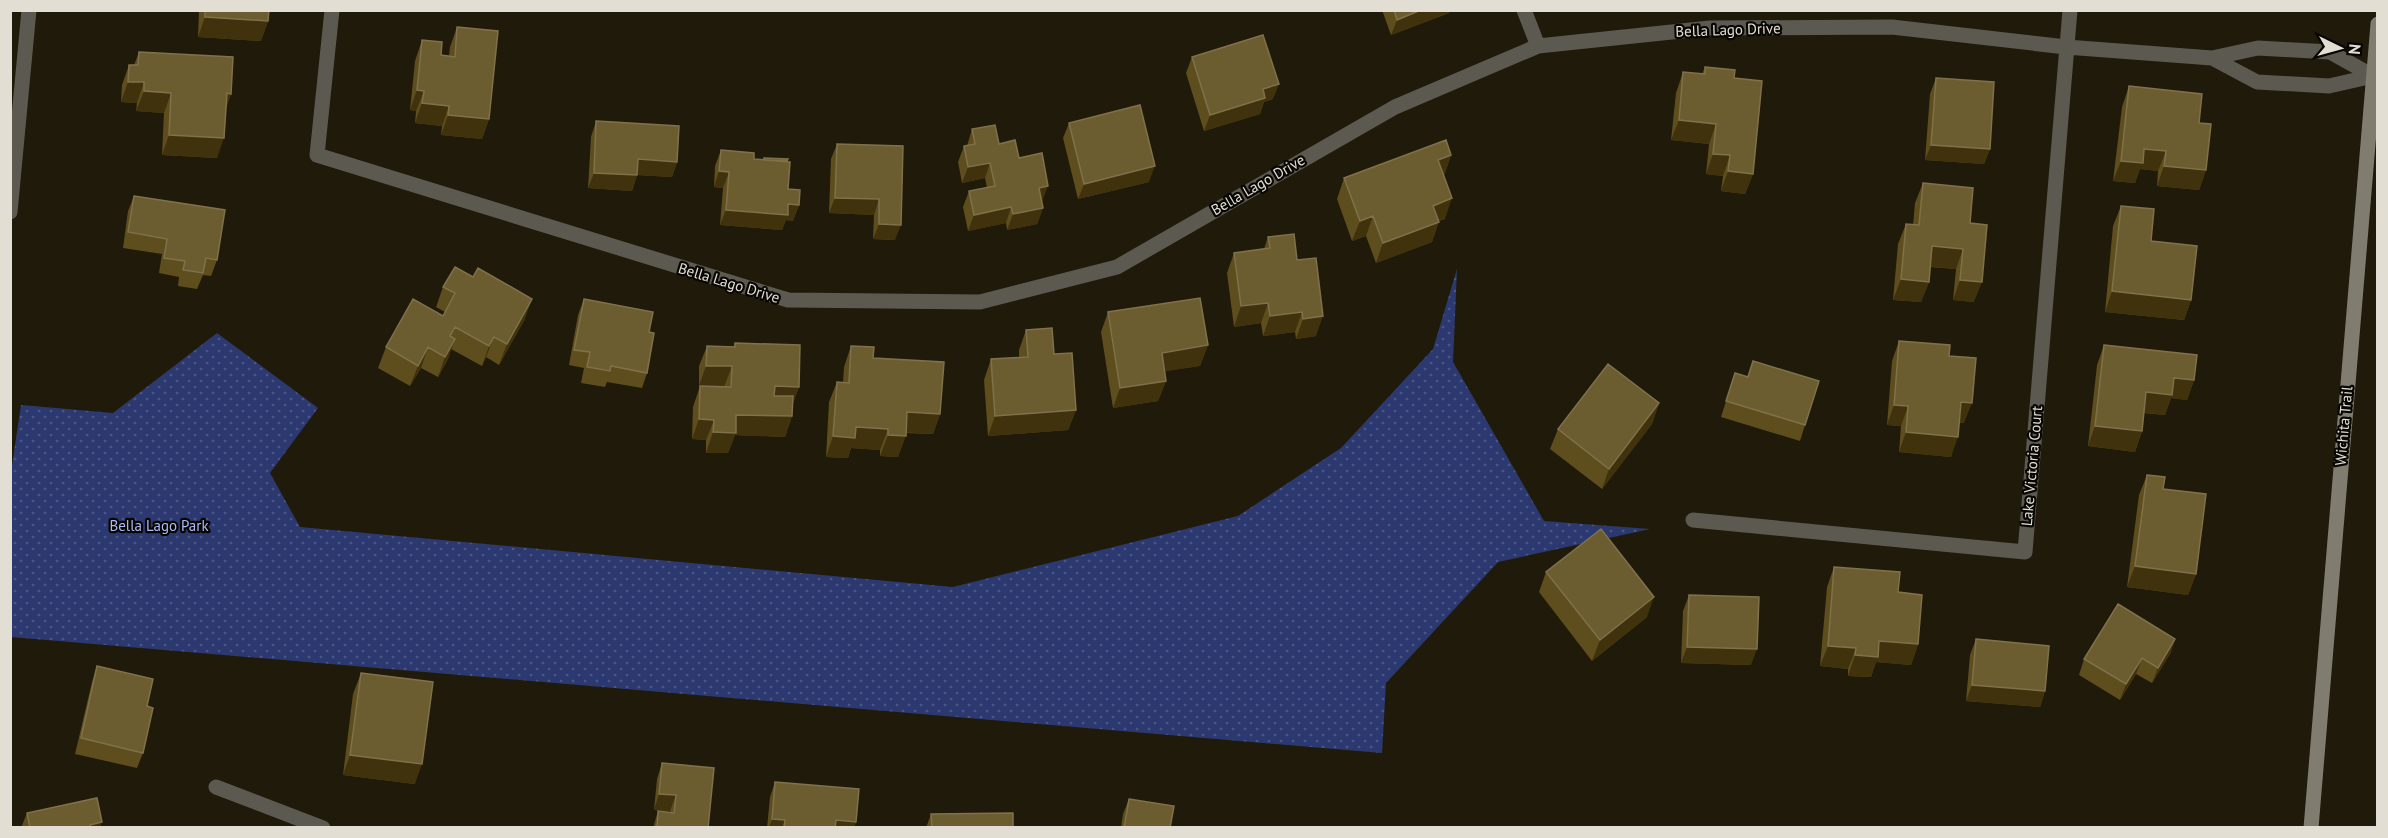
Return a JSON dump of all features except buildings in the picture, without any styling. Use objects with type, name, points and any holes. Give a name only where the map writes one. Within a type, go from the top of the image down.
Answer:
[{"type":"street","points":[[10,212],[29,10]]},
{"type":"street","name":"Bella Lago Drive","points":[[333,10],[317,155],[788,300],[980,302],[1117,267],[1395,107],[1538,46],[1710,28],[1892,27],[2066,47],[2212,58],[2259,48],[2330,52],[2373,76]]},
{"type":"street","points":[[1524,10],[1538,46]]},
{"type":"street","points":[[2066,47],[2070,10]]},
{"type":"street","name":"Wichita Trail","points":[[2311,828],[2378,24]]},
{"type":"street","name":"Lake Victoria Court","points":[[1693,520],[2025,552],[2066,47]]},
{"type":"street","name":"Bella Lago Drive","points":[[2212,58],[2257,82],[2329,86],[2373,76]]},
{"type":"street","points":[[216,787],[323,828]]},
{"type":"green space","name":"Bella Lago Park","points":[[1457,269],[1453,362],[1544,521],[1650,529],[1498,562],[1386,683],[1382,753],[11,637],[10,479],[21,405],[113,413],[217,333],[318,408],[270,473],[300,527],[953,587],[1238,516],[1341,448],[1433,349]]}]
